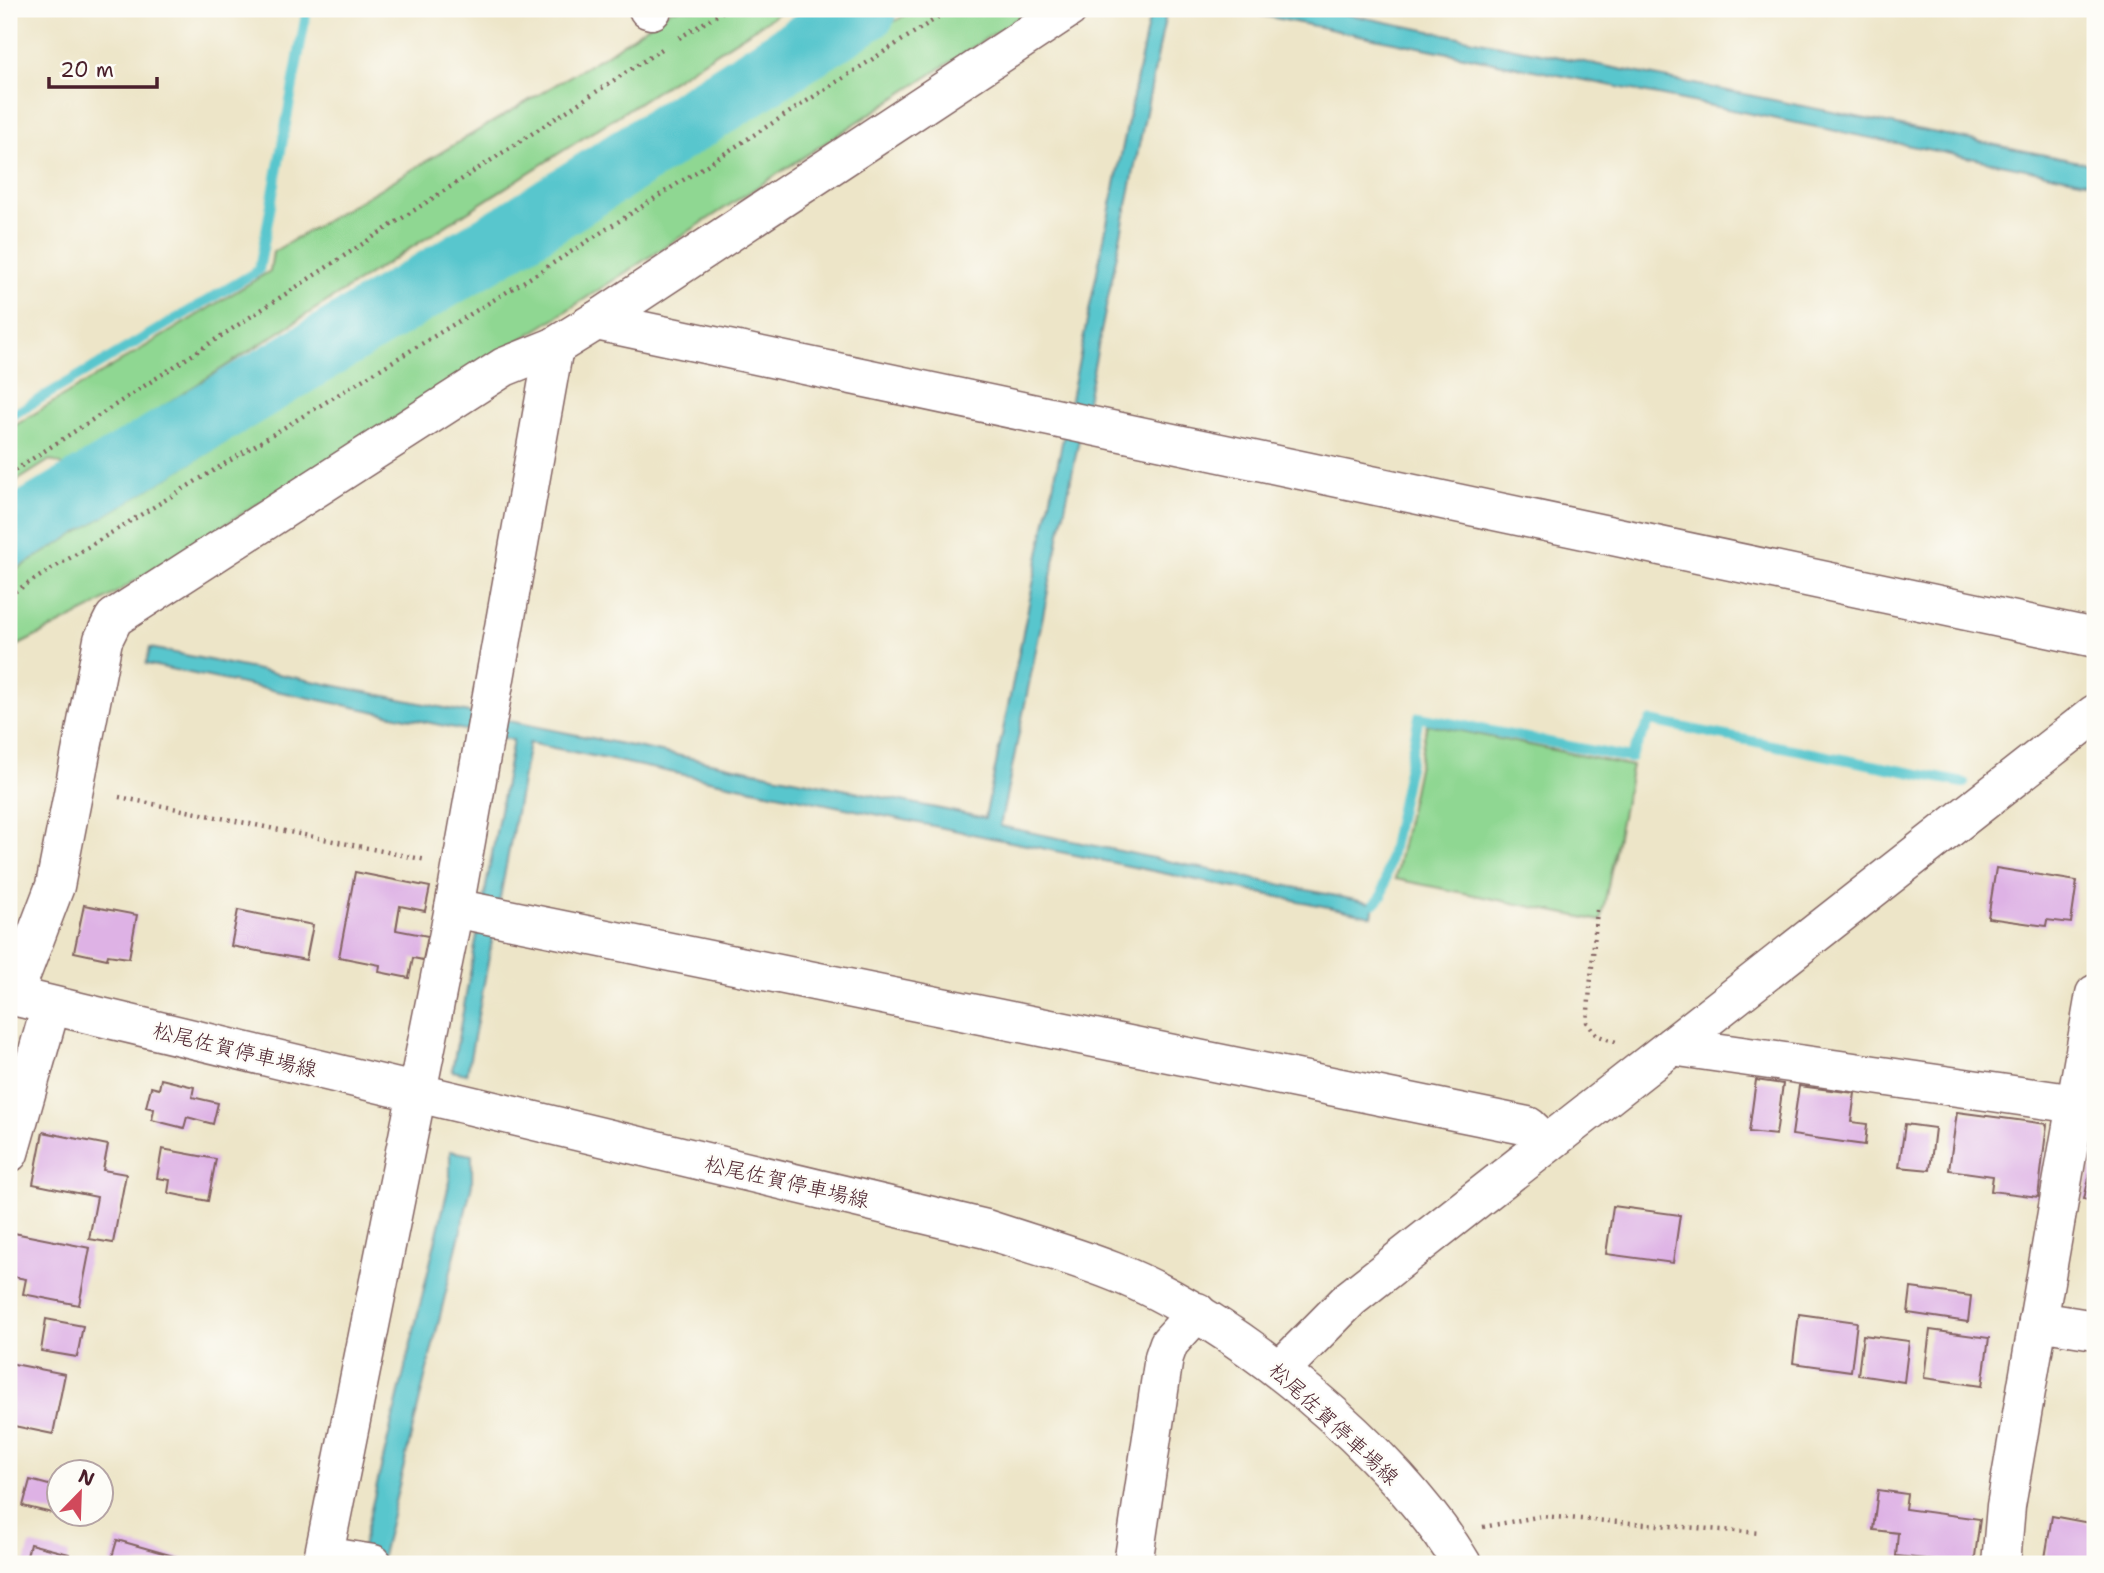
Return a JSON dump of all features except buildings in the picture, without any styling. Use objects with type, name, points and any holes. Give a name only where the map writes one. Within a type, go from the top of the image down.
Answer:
[{"type":"street","points":[[11,996],[55,886],[103,640],[114,618],[505,367],[554,347],[1068,9]]},
{"type":"street","points":[[596,320],[2095,638]]},
{"type":"street","points":[[341,1561],[418,1094],[476,912],[461,867],[554,347]]},
{"type":"street","points":[[1280,1370],[1351,1298],[2095,714]]},
{"type":"street","points":[[476,912],[1528,1126],[1547,1144]]},
{"type":"street","points":[[2001,1564],[2006,1506],[2095,995]]},
{"type":"street","name":"松尾佐賀停車場線","points":[[11,996],[986,1229],[1114,1271],[1197,1312],[1280,1370],[1370,1452],[1453,1549]]},
{"type":"street","points":[[9,1153],[51,1006]]},
{"type":"street","points":[[1672,1046],[2076,1104]]},
{"type":"street","points":[[1133,1564],[1164,1357],[1169,1343],[1197,1312]]},
{"type":"street","points":[[2038,1321],[2095,1330]]},
{"type":"path","points":[[9,474],[727,9]]},
{"type":"path","points":[[9,595],[533,276],[951,9]]},
{"type":"path","points":[[119,797],[461,867]]},
{"type":"path","points":[[1597,910],[1587,1022],[1596,1035],[1631,1048],[1672,1046]]},
{"type":"path","points":[[1453,1549],[1542,1516],[1761,1533]]},
{"type":"green space","points":[[672,9],[785,9],[68,467],[50,460],[9,486],[9,429],[270,271],[273,252],[609,53]]},
{"type":"green space","points":[[914,9],[1032,9],[546,324],[90,609],[9,650],[9,574],[512,268]]},
{"type":"green space","points":[[1427,724],[1632,766],[1601,921],[1395,879]]},
{"type":"water","points":[[1151,9],[1167,9],[1000,826],[1374,904],[1372,916],[529,743],[467,1074],[452,1071],[513,740],[146,664],[150,648],[985,818]]},
{"type":"water","points":[[1230,9],[1321,9],[2095,165],[2095,183]]},
{"type":"water","points":[[450,1151],[472,1155],[472,1184],[380,1564],[358,1564],[450,1180]]},
{"type":"waterway","points":[[9,417],[259,270],[307,9]]},
{"type":"waterway","points":[[9,535],[513,234],[865,9]]},
{"type":"waterway","points":[[1374,904],[1382,896],[1419,717],[1630,758],[1650,721],[1964,783]]}]
